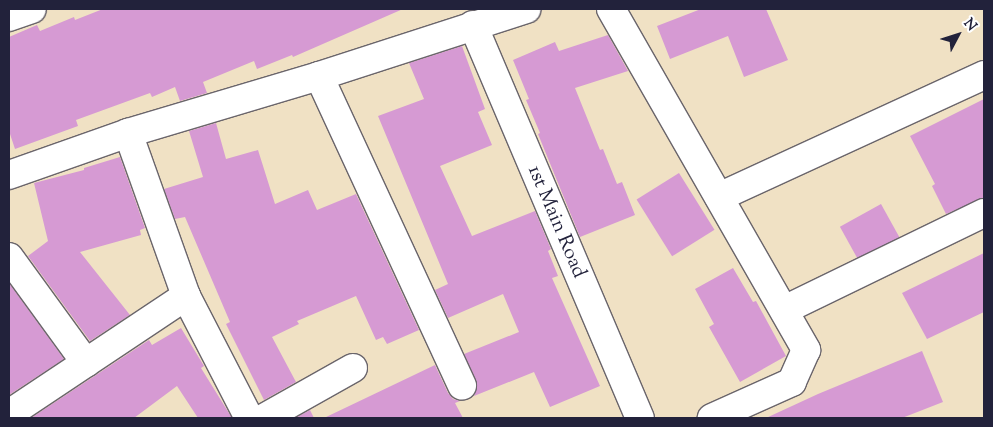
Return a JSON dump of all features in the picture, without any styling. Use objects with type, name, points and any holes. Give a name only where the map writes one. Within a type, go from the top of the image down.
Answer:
[{"type":"street","points":[[9,17],[32,9]]},
{"type":"street","points":[[9,175],[128,134],[319,76],[526,9]]},
{"type":"street","points":[[611,9],[806,350],[792,382],[712,418]]},
{"type":"street","name":"1st Main Road","points":[[473,25],[640,418]]},
{"type":"street","points":[[719,198],[984,75]]},
{"type":"street","points":[[319,76],[462,386]]},
{"type":"street","points":[[128,134],[186,296],[249,418]]},
{"type":"street","points":[[784,310],[984,213]]},
{"type":"street","points":[[9,257],[86,363]]},
{"type":"street","points":[[9,414],[186,296]]},
{"type":"street","points":[[264,418],[353,368]]},
{"type":"building","points":[[103,9],[403,9],[293,57],[292,55],[257,69],[254,61],[203,82],[207,93],[180,101],[175,87],[152,97],[150,93],[76,120],[78,126],[15,149],[9,131],[9,37],[37,25],[40,31],[74,17],[75,20]]},
{"type":"building","points":[[701,9],[766,9],[788,60],[744,77],[728,36],[670,59],[657,26]]},
{"type":"building","points":[[608,35],[628,71],[575,88],[600,150],[603,149],[617,184],[622,182],[635,215],[580,237],[538,134],[540,133],[526,100],[529,99],[513,60],[555,42],[559,51]]},
{"type":"building","points":[[462,46],[485,109],[478,112],[492,145],[440,166],[472,236],[535,211],[551,249],[548,251],[558,276],[552,278],[600,386],[550,407],[534,372],[474,396],[477,388],[476,380],[464,354],[519,332],[503,294],[448,318],[435,290],[448,284],[378,116],[424,99],[409,63]]},
{"type":"building","points":[[984,99],[984,198],[946,214],[932,186],[935,184],[910,136]]},
{"type":"building","points":[[216,123],[226,159],[258,150],[275,204],[308,190],[317,210],[356,194],[419,330],[387,344],[383,337],[376,340],[356,296],[297,321],[299,324],[272,337],[296,382],[264,400],[226,324],[230,322],[185,217],[175,219],[164,189],[203,177],[189,131]]},
{"type":"building","points":[[120,157],[145,228],[140,230],[141,235],[80,252],[130,315],[90,341],[28,256],[48,241],[34,183],[84,170],[84,168]]},
{"type":"building","points":[[679,173],[715,230],[672,256],[637,199]]},
{"type":"building","points":[[881,204],[899,237],[858,260],[840,227]]},
{"type":"building","points":[[984,253],[984,312],[927,339],[902,293]]},
{"type":"building","points":[[733,268],[753,302],[756,301],[786,356],[740,382],[709,327],[714,324],[695,289]]},
{"type":"building","points":[[9,283],[64,359],[9,395]]},
{"type":"building","points":[[181,328],[204,366],[201,368],[232,418],[198,418],[177,386],[134,418],[31,418],[149,340],[152,345]]},
{"type":"building","points":[[922,351],[943,402],[902,418],[766,418],[818,394]]},
{"type":"building","points":[[435,365],[448,393],[453,399],[460,401],[455,403],[463,418],[324,418]]},
{"type":"building","points":[[310,410],[314,418],[295,418]]}]
